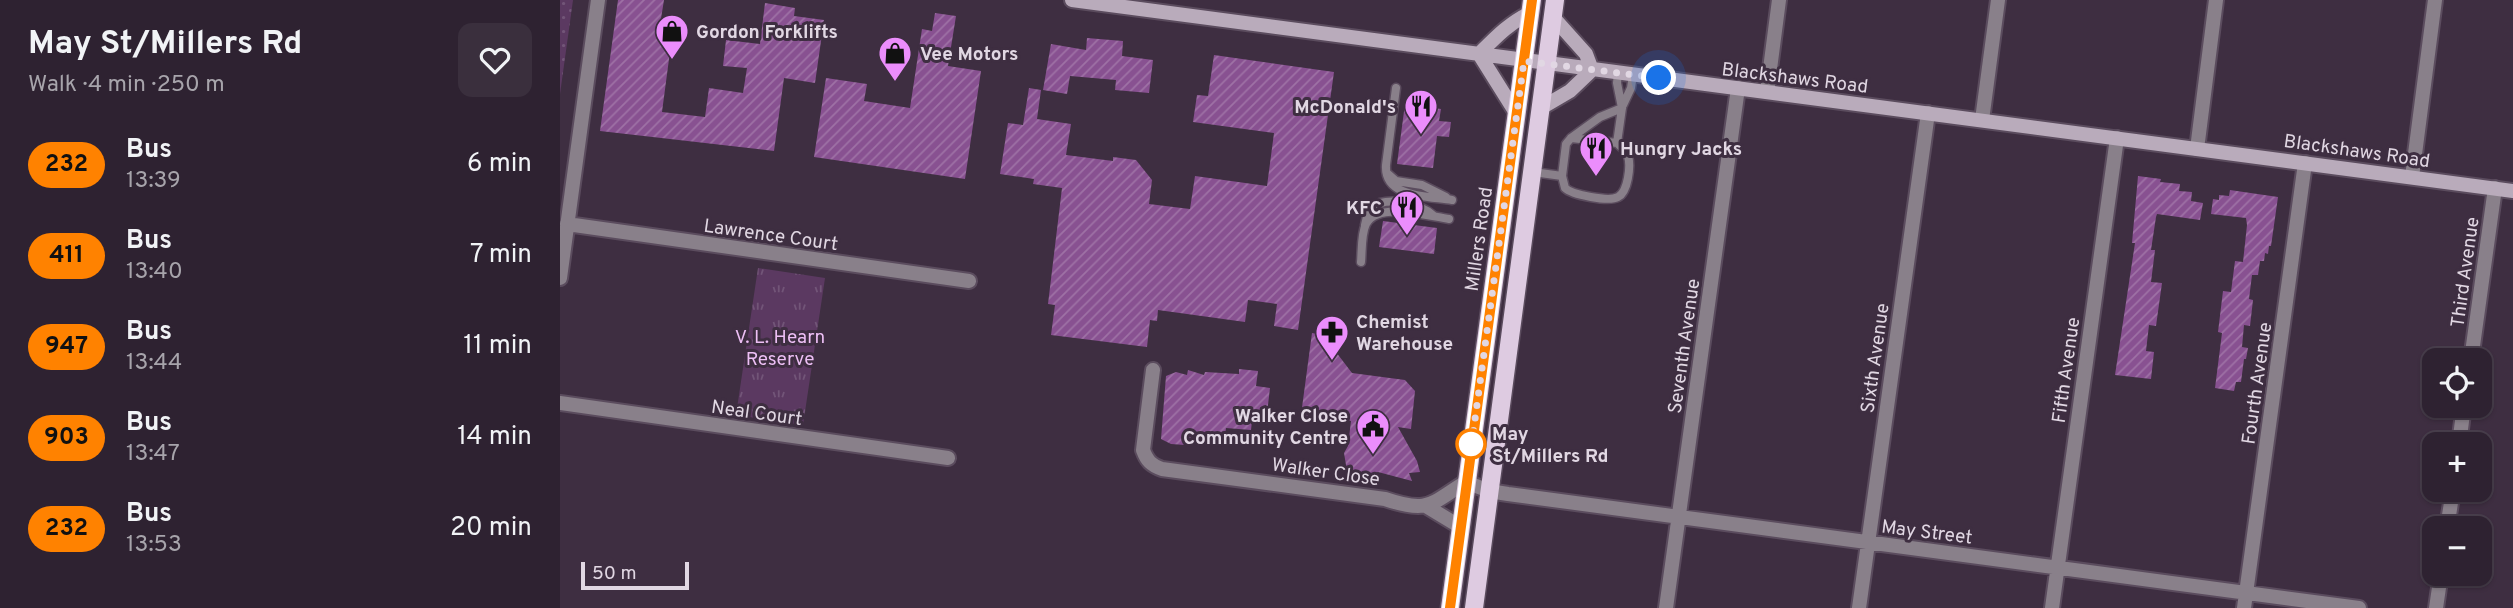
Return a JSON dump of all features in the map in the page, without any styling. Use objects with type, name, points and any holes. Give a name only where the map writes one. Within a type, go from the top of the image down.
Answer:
[{"type":"main road","name":"Blackshaws Road","points":[[1072,0],[2513,191]]},
{"type":"main road","points":[[1516,113],[1479,54],[1531,7]]},
{"type":"main road","name":"Millers Road","points":[[1450,608],[1531,7]]},
{"type":"main road","points":[[1474,608],[1553,8]]},
{"type":"main road","points":[[1541,108],[1570,91],[1592,70],[1587,54],[1553,8]]},
{"type":"street","points":[[560,278],[567,225],[565,203],[597,0]]},
{"type":"street","points":[[1766,92],[1779,0]]},
{"type":"street","points":[[1982,120],[1998,0]]},
{"type":"street","points":[[2197,149],[2216,0]]},
{"type":"street","points":[[2412,177],[2435,0]]},
{"type":"street","name":"Seventh Avenue","points":[[1666,608],[1738,89]]},
{"type":"street","name":"Sixth Avenue","points":[[1858,608],[1928,113]]},
{"type":"street","name":"Fifth Avenue","points":[[2052,608],[2117,138]]},
{"type":"street","name":"Fourth Avenue","points":[[2244,608],[2305,163]]},
{"type":"street","name":"Third Avenue","points":[[2473,348],[2495,188]]},
{"type":"street","name":"Lawrence Court","points":[[567,225],[970,281]]},
{"type":"street","name":"Walker Close","points":[[1153,370],[1143,450],[1146,459],[1153,466],[1385,499],[1415,507],[1426,506],[1460,526]]},
{"type":"street","name":"Neal Court","points":[[560,403],[948,458]]},
{"type":"street","points":[[1426,506],[1465,490]]},
{"type":"street","name":"May Street","points":[[1465,490],[1489,491],[2360,608]]},
{"type":"street","points":[[2437,608],[2440,586]]},
{"type":"lane","points":[[1617,143],[1622,108],[1631,88],[1626,74],[1617,83],[1622,108]]},
{"type":"lane","points":[[1396,88],[1385,165],[1389,184],[1398,190],[1452,200]]},
{"type":"lane","points":[[1571,138],[1617,143],[1628,155],[1625,190],[1618,197],[1609,199],[1569,192],[1562,182],[1562,176],[1566,144],[1571,138],[1600,117],[1622,108]]},
{"type":"lane","points":[[1532,172],[1562,176]]},
{"type":"lane","points":[[1361,262],[1365,225],[1372,216],[1385,211],[1449,219]]},
{"type":"green space","points":[[560,0],[573,0],[560,94]]},
{"type":"green space","name":"V. L. Hearn Reserve","points":[[758,268],[825,278],[803,425],[736,415]]},
{"type":"building","points":[[618,0],[664,0],[659,31],[664,31],[662,42],[671,44],[662,112],[705,117],[709,88],[743,93],[747,68],[723,66],[726,40],[760,44],[765,3],[795,8],[794,16],[824,20],[815,83],[784,78],[774,151],[600,131]]},
{"type":"building","points":[[935,13],[956,16],[948,66],[981,71],[965,179],[814,157],[826,78],[867,84],[864,101],[910,108],[922,29],[932,31]]},
{"type":"building","points":[[1087,38],[1123,41],[1122,56],[1153,60],[1149,93],[1115,90],[1116,80],[1070,76],[1067,94],[1043,90],[1051,44],[1086,50]]},
{"type":"building","points":[[1214,55],[1334,72],[1298,330],[1274,326],[1277,304],[1248,300],[1245,322],[1158,310],[1157,321],[1150,320],[1147,347],[1051,335],[1055,305],[1048,304],[1062,188],[1033,184],[1034,179],[1000,174],[1008,123],[1023,125],[1029,88],[1041,90],[1037,119],[1071,124],[1066,155],[1113,161],[1113,157],[1136,160],[1152,180],[1149,204],[1190,209],[1195,176],[1267,186],[1274,133],[1193,122],[1197,95],[1208,96]]},
{"type":"building","points":[[1405,104],[1441,109],[1439,121],[1451,122],[1449,137],[1437,136],[1433,168],[1397,164]]},
{"type":"building","points":[[2138,176],[2180,184],[2179,191],[2192,192],[2191,201],[2203,203],[2200,220],[2157,214],[2156,217],[2151,250],[2155,250],[2151,282],[2162,283],[2156,326],[2149,325],[2146,351],[2154,352],[2151,379],[2115,375],[2135,243],[2132,243]]},
{"type":"building","points":[[2230,190],[2278,197],[2271,246],[2268,254],[2265,253],[2264,261],[2260,261],[2258,275],[2252,275],[2250,326],[2244,325],[2242,347],[2248,348],[2241,382],[2236,382],[2234,391],[2215,388],[2222,333],[2218,332],[2223,291],[2231,292],[2235,261],[2243,262],[2247,225],[2246,218],[2211,214],[2213,199],[2219,200],[2219,195],[2229,196]]},
{"type":"building","points":[[1383,221],[1437,228],[1434,254],[1379,247]]},
{"type":"building","points":[[1312,333],[1323,335],[1352,373],[1405,380],[1415,391],[1411,429],[1398,427],[1417,461],[1420,472],[1409,473],[1412,481],[1378,472],[1366,477],[1345,474],[1344,453],[1348,446],[1351,421],[1301,415]]},
{"type":"building","points":[[1239,369],[1258,371],[1256,386],[1270,388],[1267,413],[1253,412],[1251,430],[1226,428],[1225,435],[1190,431],[1194,442],[1185,445],[1171,444],[1161,439],[1166,376],[1176,372],[1187,375],[1188,370],[1204,375],[1205,372],[1239,374]]},
{"type":"bus line","name":"232","points":[[1450,608],[1532,0]]},
{"type":"place","name":"Gordon Forklifts","points":[[672,61]]},
{"type":"place","name":"Vee Motors","points":[[895,83]]},
{"type":"place","name":"McDonald's","points":[[1421,136]]},
{"type":"place","name":"Hungry Jacks","points":[[1596,178]]},
{"type":"place","name":"KFC","points":[[1407,237]]},
{"type":"place","name":"Chemist Warehouse","points":[[1332,362]]},
{"type":"place","name":"May St/Millers Rd","points":[[1471,444]]},
{"type":"place","name":"Walker Close Community Centre","points":[[1373,456]]},
{"type":"route","points":[[1471,444],[1470,456],[1524,61],[1659,78]]}]
